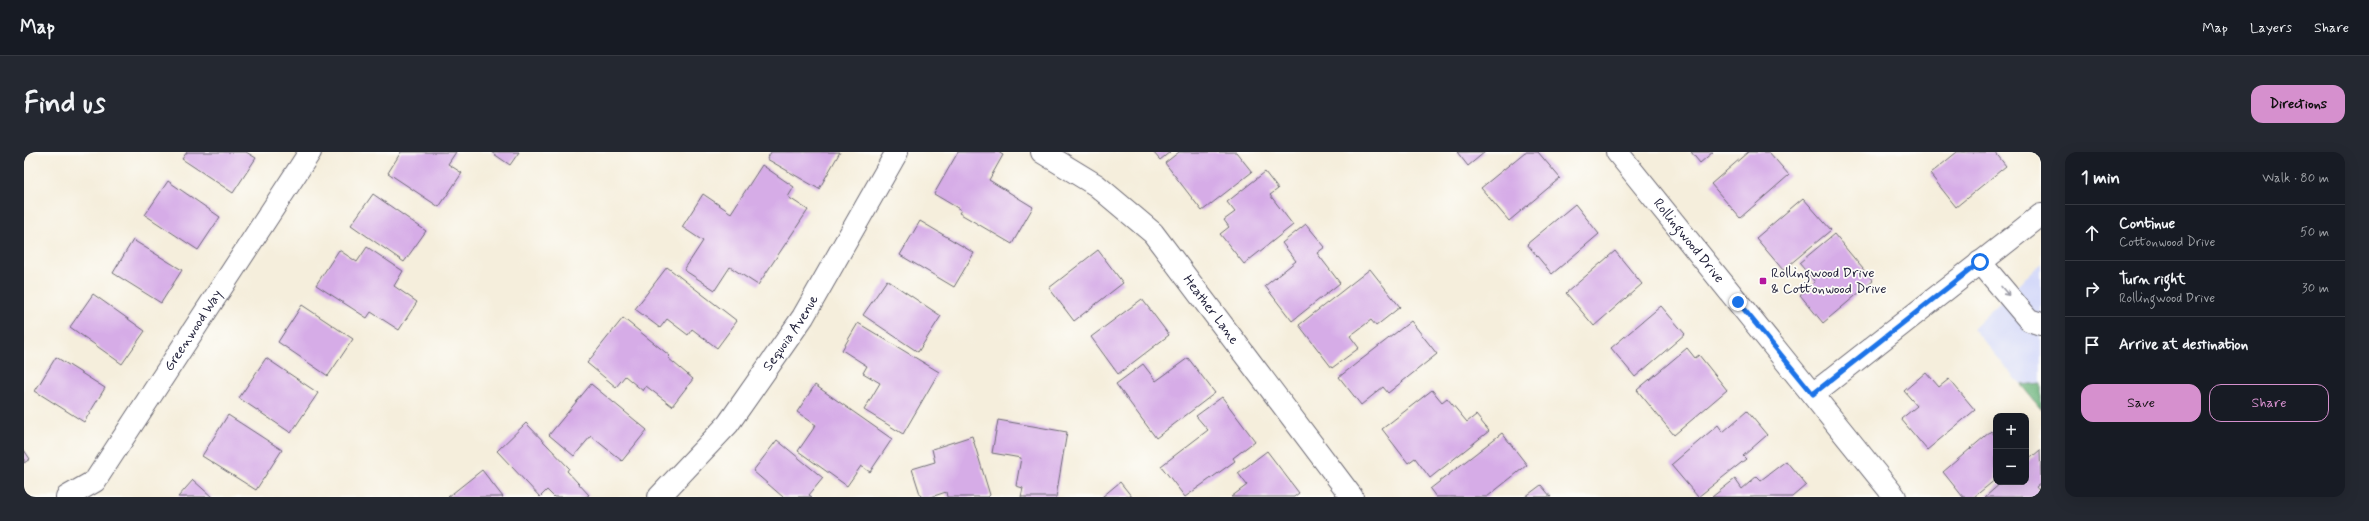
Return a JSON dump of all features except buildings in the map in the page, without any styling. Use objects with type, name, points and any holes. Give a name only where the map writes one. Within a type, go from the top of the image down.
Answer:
[{"type":"street","name":"Greenwood Way","points":[[67,497],[95,481],[310,152]]},
{"type":"street","name":"Sequoia Avenue","points":[[659,497],[728,424],[803,317],[897,152]]},
{"type":"street","name":"Heather Lane","points":[[1042,152],[1096,185],[1153,233],[1352,497]]},
{"type":"street","name":"Rollingwood Drive","points":[[1617,152],[1895,497]]},
{"type":"street","points":[[1813,394],[2041,214]]},
{"type":"street","points":[[1980,262],[2030,320],[2041,324]]},
{"type":"shaded area","points":[[2041,263],[2041,383],[2021,385],[1973,328]]},
{"type":"green space","points":[[2041,383],[2041,409],[2021,385]]},
{"type":"place","name":"Rollingwood Drive & Cottonwood Drive","points":[[1763,281]]},
{"type":"route","points":[[1738,302],[1813,394],[1980,262]]}]
